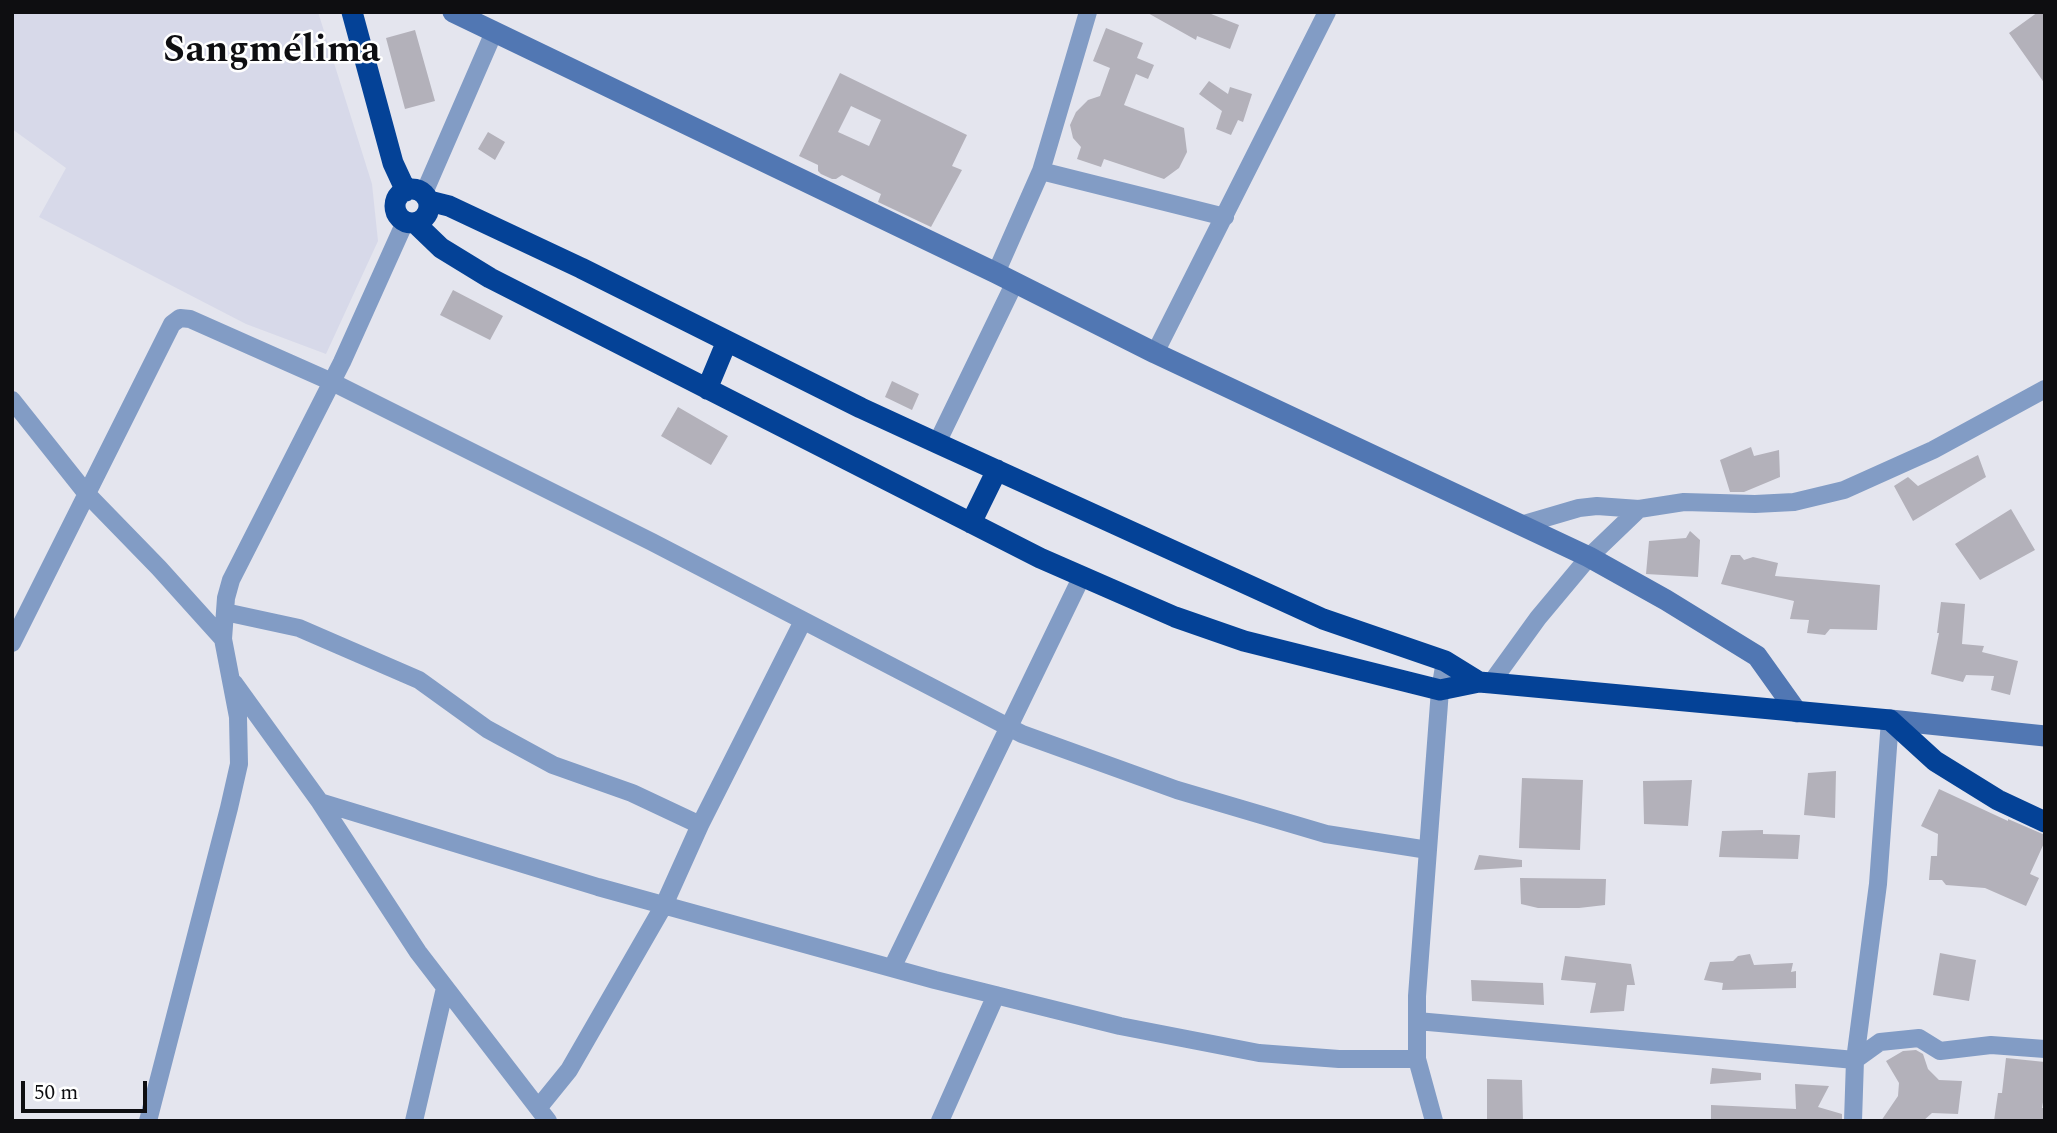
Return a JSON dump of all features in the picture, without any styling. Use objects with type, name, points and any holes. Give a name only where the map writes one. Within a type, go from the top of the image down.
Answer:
[{"type":"highway","points":[[352,12],[393,163],[429,209],[422,221],[410,223]]},
{"type":"highway","points":[[1485,682],[1445,661],[1323,619],[937,443],[449,206],[419,195],[397,200],[400,218],[490,278],[1040,558],[1175,617],[1244,641],[1440,690],[1485,682],[1891,720],[1935,761],[1998,800],[2045,822]]},
{"type":"highway","points":[[707,389],[727,341]]},
{"type":"highway","points":[[971,523],[997,470]]},
{"type":"street","points":[[453,12],[1005,277],[1155,354],[1589,557],[1757,656],[1797,712]]},
{"type":"street","points":[[937,443],[1005,277],[1041,171],[1088,12]]},
{"type":"street","points":[[1155,354],[1327,12]]},
{"type":"street","points":[[419,195],[494,32]]},
{"type":"street","points":[[1041,171],[1225,217]]},
{"type":"street","points":[[148,1121],[239,764],[238,717],[223,639],[226,598],[231,580],[410,223]]},
{"type":"street","points":[[12,643],[172,324],[180,318],[332,382],[1022,734],[1177,790],[1326,834],[1428,850]]},
{"type":"street","points":[[1521,525],[1579,508],[1597,506],[1639,509],[1684,502],[1794,502],[1844,490],[1933,450],[2045,389]]},
{"type":"street","points":[[12,400],[86,493],[223,639]]},
{"type":"street","points":[[1485,682],[1589,557],[1639,509]]},
{"type":"street","points":[[892,968],[1082,576]]},
{"type":"street","points":[[225,612],[299,628],[419,680],[487,729],[553,765],[632,793],[700,825]]},
{"type":"street","points":[[231,678],[320,802],[418,952],[544,1114],[664,905],[700,825],[803,621]]},
{"type":"street","points":[[1434,1121],[1417,1059],[1417,1021],[1440,690],[1445,661]]},
{"type":"street","points":[[1853,1121],[1855,1060],[1878,884],[1891,720],[2045,736]]},
{"type":"street","points":[[320,802],[598,887],[892,968],[1120,1026],[1259,1053],[1339,1059],[1417,1059]]},
{"type":"street","points":[[414,1121],[445,988]]},
{"type":"street","points":[[940,1121],[996,995]]},
{"type":"street","points":[[1417,1021],[1855,1060],[1880,1042],[1919,1038],[1940,1051],[1991,1045],[2045,1049]]},
{"type":"shaded area","points":[[12,12],[318,12],[372,184],[378,241],[326,354],[246,324],[39,217],[66,168],[12,129]]},
{"type":"building","points":[[1146,12],[1206,12],[1239,25],[1230,49],[1197,36],[1196,40]]},
{"type":"building","points":[[2038,12],[2045,12],[2045,84],[2009,33]]},
{"type":"building","points":[[1106,28],[1143,43],[1137,58],[1154,65],[1148,79],[1136,74],[1124,105],[1184,128],[1187,152],[1179,168],[1164,179],[1104,159],[1101,167],[1077,159],[1081,147],[1073,138],[1070,125],[1076,112],[1088,100],[1100,96],[1110,68],[1093,61]]},
{"type":"building","points":[[415,30],[435,101],[405,109],[386,38]]},
{"type":"building","points":[[840,73],[967,135],[952,166],[962,170],[931,227],[878,202],[881,194],[842,175],[832,179],[821,174],[818,165],[799,156]],"holes":[[[851,106],[881,120],[869,146],[838,132]]]},
{"type":"building","points":[[1209,81],[1228,94],[1230,87],[1252,94],[1243,122],[1238,120],[1231,135],[1216,129],[1222,111],[1199,94]]},
{"type":"building","points":[[488,132],[505,142],[495,160],[478,149]]},
{"type":"building","points":[[453,290],[503,316],[490,340],[440,315]]},
{"type":"building","points":[[892,381],[919,394],[912,410],[885,397]]},
{"type":"building","points":[[678,407],[728,436],[711,465],[661,436]]},
{"type":"building","points":[[1751,447],[1754,456],[1779,450],[1780,477],[1744,492],[1730,492],[1720,460]]},
{"type":"building","points":[[1978,455],[1986,477],[1913,521],[1894,486],[1908,477],[1918,486]]},
{"type":"building","points":[[2011,509],[2035,550],[1980,580],[1955,544]]},
{"type":"building","points":[[1690,531],[1700,540],[1698,577],[1646,574],[1649,541],[1686,538]]},
{"type":"building","points":[[1731,555],[1740,555],[1744,560],[1753,557],[1778,563],[1775,576],[1880,585],[1877,630],[1830,629],[1825,635],[1807,633],[1809,620],[1790,619],[1794,601],[1721,584]]},
{"type":"building","points":[[1941,602],[1965,604],[1962,644],[1984,646],[1982,652],[2018,661],[2010,695],[1991,690],[1994,676],[1966,675],[1963,682],[1931,674],[1939,633]]},
{"type":"building","points":[[1836,771],[1835,818],[1804,815],[1808,773]]},
{"type":"building","points":[[1522,778],[1583,780],[1580,850],[1519,848]]},
{"type":"building","points":[[1692,780],[1688,826],[1644,824],[1643,781]]},
{"type":"building","points":[[1939,789],[2045,835],[2045,841],[2030,874],[2039,878],[2026,906],[1985,888],[1946,885],[1942,880],[1929,880],[1931,856],[1937,856],[1938,834],[1921,826]]},
{"type":"building","points":[[1763,830],[1763,834],[1800,835],[1798,859],[1719,857],[1722,831]]},
{"type":"building","points":[[1479,855],[1522,860],[1522,867],[1474,870]]},
{"type":"building","points":[[1520,878],[1606,879],[1605,905],[1538,908],[1521,904]]},
{"type":"building","points":[[1940,953],[1976,960],[1969,1001],[1933,995]]},
{"type":"building","points":[[1750,954],[1754,965],[1793,963],[1791,972],[1796,971],[1796,988],[1722,990],[1723,983],[1704,980],[1710,962],[1733,961],[1738,956]]},
{"type":"building","points":[[1565,956],[1631,964],[1635,985],[1627,985],[1624,1011],[1590,1013],[1596,983],[1561,980]]},
{"type":"building","points":[[1471,980],[1543,983],[1544,1005],[1472,1001]]},
{"type":"building","points":[[1916,1050],[1923,1054],[1928,1069],[1939,1080],[1962,1081],[1958,1114],[1932,1113],[1923,1121],[1881,1121],[1898,1096],[1899,1083],[1886,1061],[1903,1051]]},
{"type":"building","points":[[2006,1058],[2045,1062],[2042,1108],[2045,1108],[2045,1121],[1994,1121],[1998,1093],[2002,1093]]},
{"type":"building","points":[[1712,1068],[1761,1073],[1761,1080],[1710,1084]]},
{"type":"building","points":[[1487,1079],[1522,1080],[1523,1121],[1487,1119]]},
{"type":"building","points":[[1795,1084],[1829,1086],[1818,1107],[1842,1114],[1842,1121],[1711,1121],[1711,1105],[1796,1109]]},
{"type":"district","name":"Sangmélima","points":[[272,54]]}]
